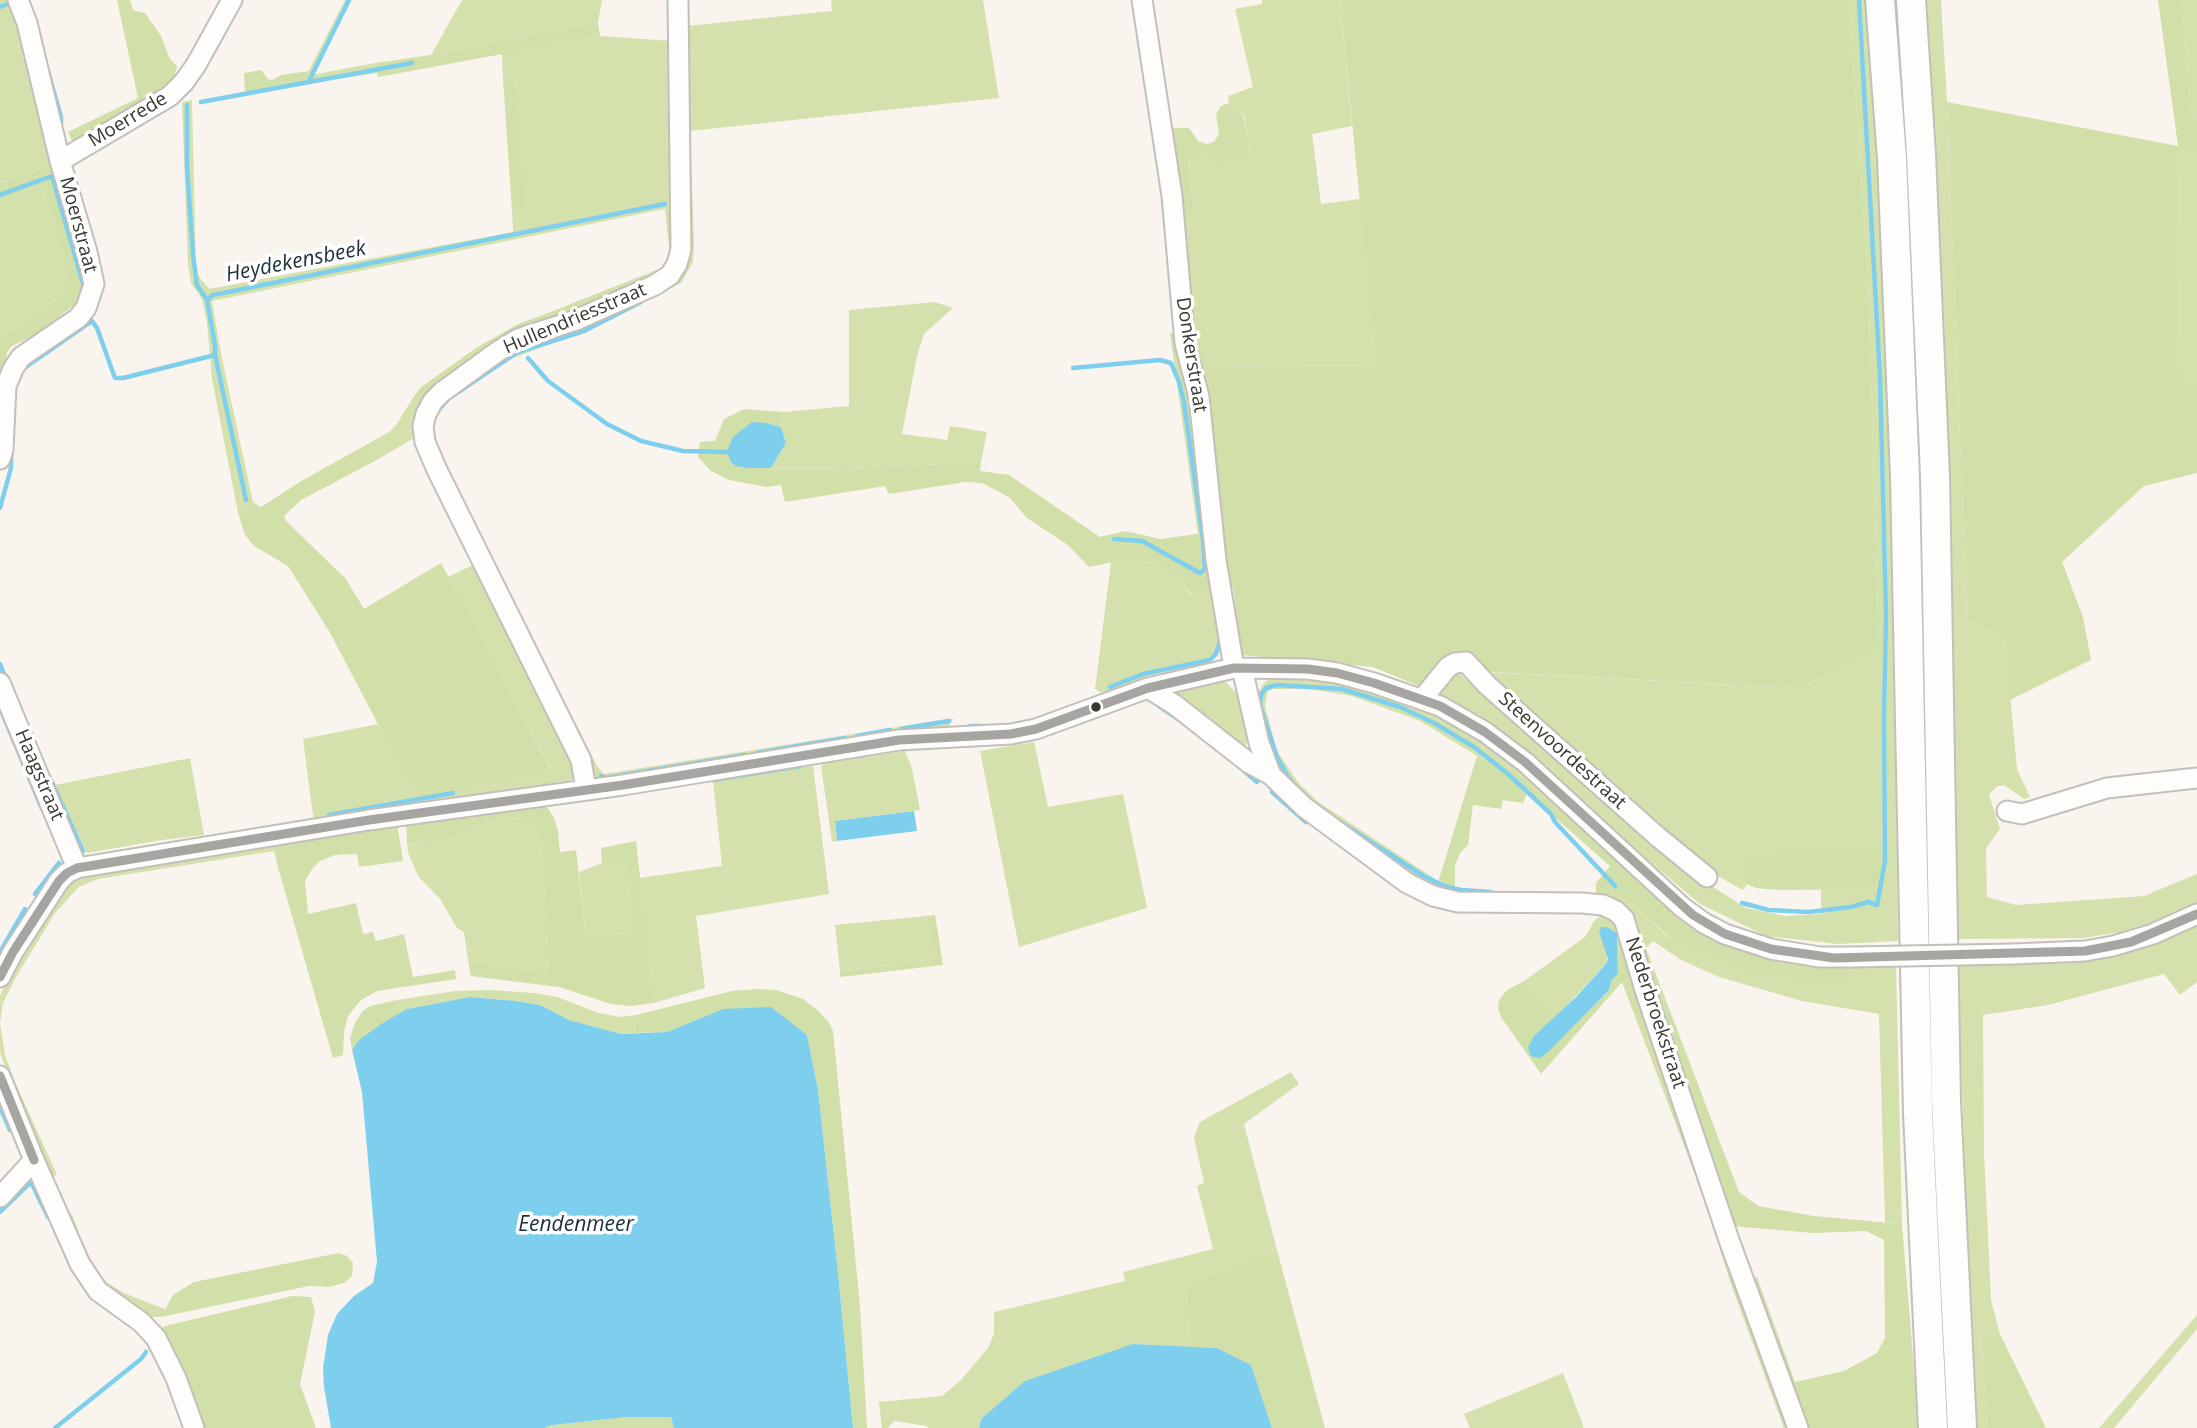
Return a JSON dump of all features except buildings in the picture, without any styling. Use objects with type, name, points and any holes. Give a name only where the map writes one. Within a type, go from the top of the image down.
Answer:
[{"type":"highway","points":[[1880,0],[1892,158],[1905,477],[1918,1113],[1933,1428]]},
{"type":"highway","points":[[1910,0],[1922,168],[1935,476],[1946,1101],[1962,1428]]},
{"type":"street","name":"Moerstraat","points":[[0,459],[3,450],[6,386],[13,369],[21,357],[78,318],[86,308],[94,284],[27,23],[18,0]]},
{"type":"street","name":"Moerrede","points":[[61,161],[170,96],[196,65],[232,0]]},
{"type":"street","name":"Hullendriesstraat","points":[[586,789],[581,760],[437,470],[425,442],[423,426],[433,401],[442,392],[497,352],[518,339],[576,320],[655,285],[670,275],[677,264],[681,249],[678,0]]},
{"type":"street","name":"Donkerstraat","points":[[1142,0],[1172,197],[1185,343],[1199,397],[1216,560],[1238,668],[1271,775]]},
{"type":"street","name":"Steenvoordestraat","points":[[1422,699],[1448,667],[1466,662],[1487,685],[1707,877]]},
{"type":"street","name":"Steenvoordestraat","points":[[78,868],[369,820],[623,785],[899,740],[1011,734],[1036,729],[1148,688],[1238,668],[1308,669],[1338,673],[1422,699],[1464,719],[1525,762],[1682,907],[1704,923],[1771,950],[1819,957],[2085,951],[2153,934],[2197,914]]},
{"type":"street","name":"Haagstraat","points":[[0,683],[78,868]]},
{"type":"street","name":"Nederbroekstraat","points":[[1148,688],[1175,705],[1248,763],[1271,775],[1304,807],[1407,883],[1433,896],[1458,902],[1597,904],[1609,907],[1624,919],[1645,990],[1729,1240],[1798,1428]]},
{"type":"street","points":[[2007,811],[2022,814],[2106,789],[2197,778]]},
{"type":"street","points":[[0,977],[59,881],[78,868]]},
{"type":"street","points":[[0,1076],[68,1240],[90,1282],[108,1299],[141,1322],[156,1338],[176,1378],[194,1428]]},
{"type":"street","points":[[0,1197],[34,1160]]},
{"type":"green space","points":[[0,0],[11,0],[22,35],[52,164],[0,183]]},
{"type":"green space","points":[[117,0],[130,0],[133,10],[145,13],[161,36],[170,59],[177,66],[174,78],[146,101],[72,141],[68,132],[138,98]]},
{"type":"green space","points":[[345,0],[351,0],[311,75],[375,63],[377,73],[302,84]]},
{"type":"green space","points":[[462,0],[602,0],[598,22],[431,55]]},
{"type":"green space","points":[[831,0],[983,0],[999,98],[690,131],[687,26],[832,11]]},
{"type":"green space","points":[[1262,0],[1340,0],[1352,126],[1312,134],[1321,204],[1360,199],[1376,365],[1206,367],[1195,353],[1183,222],[1194,221],[1189,157],[1204,154],[1232,161],[1248,151],[1244,115],[1229,103],[1228,96],[1253,87],[1235,9],[1262,4]]},
{"type":"green space","points":[[1340,0],[1849,0],[1868,277],[1879,650],[1798,688],[1456,670],[1426,689],[1373,667],[1242,655],[1233,587],[1193,596],[1174,575],[1157,563],[1122,560],[1089,567],[1068,545],[1027,518],[1009,497],[982,483],[965,482],[889,494],[885,486],[785,502],[781,485],[767,487],[729,480],[711,471],[698,457],[700,442],[715,441],[724,419],[744,409],[784,412],[781,427],[766,423],[748,468],[849,469],[981,462],[980,471],[1009,475],[1100,537],[1125,531],[1160,539],[1198,534],[1170,333],[1178,333],[1181,355],[1205,352],[1207,367],[1376,365]]},
{"type":"green space","points":[[1849,0],[1866,0],[1879,185],[1895,647],[1898,941],[1838,944],[1766,936],[1700,904],[1637,851],[1547,767],[1495,730],[1426,689],[1455,670],[1685,869],[1746,908],[1785,916],[1821,914],[1821,889],[1871,889],[1747,856],[1747,884],[1743,890],[1716,875],[1688,854],[1487,672],[1798,688],[1879,650],[1868,277]]},
{"type":"green space","points":[[1890,0],[1899,0],[1916,266],[1931,859],[1922,859]]},
{"type":"green space","points":[[1925,0],[1941,0],[1967,619],[2005,639],[2017,769],[2030,797],[2024,799],[2004,785],[1997,786],[1989,795],[2000,829],[1986,848],[1987,897],[2016,905],[2144,896],[2197,874],[2197,903],[2166,918],[2120,932],[2084,938],[1956,939],[1945,338]]},
{"type":"green space","points":[[2158,0],[2182,0],[2191,112],[2197,117],[2197,148],[2178,147],[2179,389],[2197,390],[2197,473],[2144,486],[2062,562],[2083,617],[2091,660],[2010,700],[2005,639],[1967,619],[1947,102],[2178,146]]},
{"type":"green space","points":[[2182,0],[2197,0],[2197,117],[2191,112]]},
{"type":"green space","points":[[598,22],[600,36],[378,77],[375,63],[431,55]]},
{"type":"green space","points":[[600,36],[671,41],[674,207],[212,301],[253,502],[238,513],[212,379],[207,323],[202,299],[191,283],[188,265],[182,102],[192,100],[196,270],[209,289],[513,232],[512,211],[524,209],[515,78],[503,79],[502,54]]},
{"type":"green space","points":[[261,70],[272,80],[281,75],[309,71],[302,84],[245,93],[244,73]]},
{"type":"green space","points":[[515,78],[525,209],[512,211],[503,79]]},
{"type":"green space","points":[[1229,103],[1243,115],[1248,152],[1232,161],[1219,163],[1204,154],[1189,158],[1194,221],[1183,222],[1171,128],[1189,128],[1198,141],[1207,144],[1214,142],[1219,134],[1216,114],[1221,106]]},
{"type":"green space","points":[[683,131],[690,131],[694,243],[693,262],[681,283],[596,327],[513,358],[510,349],[668,281]]},
{"type":"green space","points":[[2178,146],[2197,148],[2197,390],[2179,390]]},
{"type":"green space","points":[[52,164],[57,171],[86,295],[39,333],[12,346],[7,352],[0,440],[0,336],[15,329],[59,298],[67,277],[43,184],[0,200],[0,183]]},
{"type":"green space","points":[[43,184],[67,277],[65,288],[59,298],[15,329],[0,336],[0,200]]},
{"type":"green space","points":[[674,207],[676,244],[668,269],[582,309],[421,406],[411,401],[420,388],[476,348],[518,324],[664,267],[670,256],[665,209]]},
{"type":"green space","points":[[935,302],[953,308],[924,334],[917,356],[902,434],[947,440],[950,426],[987,432],[981,462],[849,469],[771,468],[786,443],[781,427],[784,412],[849,406],[849,310]]},
{"type":"green space","points":[[510,349],[513,358],[447,401],[436,417],[433,432],[442,456],[597,766],[604,774],[953,718],[947,730],[596,781],[430,444],[434,410]]},
{"type":"green space","points":[[411,401],[421,406],[414,438],[375,461],[366,445],[389,432]]},
{"type":"green space","points":[[366,445],[375,461],[301,500],[284,516],[286,521],[346,579],[364,609],[441,563],[551,769],[417,798],[329,631],[288,566],[254,546],[245,535],[238,513],[253,502],[261,507]]},
{"type":"green space","points":[[1122,560],[1157,563],[1174,575],[1192,596],[1215,591],[1222,645],[1219,653],[1209,661],[1151,675],[1106,692],[1095,689],[1111,562]]},
{"type":"green space","points":[[477,563],[575,763],[572,780],[314,823],[303,739],[378,724],[417,798],[551,768],[448,577]]},
{"type":"green space","points":[[1283,676],[1338,681],[1385,694],[1446,718],[1496,749],[1635,874],[1633,876],[1510,768],[1477,756],[1420,721],[1352,696],[1311,689],[1273,689],[1267,692],[1265,706],[1277,751],[1297,781],[1317,801],[1438,881],[1436,889],[1423,883],[1320,811],[1277,770],[1257,695],[1270,678]]},
{"type":"green space","points":[[1214,679],[1225,681],[1236,693],[1249,739],[1245,747],[1239,747],[1169,690]]},
{"type":"green space","points":[[1034,742],[1048,807],[1123,794],[1147,908],[1019,947],[980,751]]},
{"type":"green space","points":[[905,751],[912,768],[920,810],[835,821],[837,841],[832,842],[821,766],[826,762]]},
{"type":"green space","points":[[1477,756],[1510,768],[1635,874],[1693,929],[1714,938],[1848,967],[1846,980],[1837,985],[1750,972],[1668,936],[1630,902],[1616,894],[1607,897],[1596,893],[1596,883],[1610,866],[1527,793],[1523,803],[1503,800],[1501,809],[1473,805],[1468,845],[1460,853],[1455,865],[1455,884],[1449,893],[1436,889]]},
{"type":"green space","points":[[190,758],[204,835],[87,853],[55,785]]},
{"type":"green space","points":[[798,762],[804,767],[813,766],[829,894],[696,916],[705,988],[654,1003],[640,878],[722,866],[713,781],[710,778]]},
{"type":"green space","points":[[538,803],[548,808],[554,818],[560,852],[576,850],[586,937],[634,932],[626,861],[602,863],[601,848],[636,841],[654,1003],[632,1006],[611,1004],[559,987],[471,976],[468,960],[548,973],[543,859],[537,831],[523,819],[509,818],[481,825],[454,838],[429,845],[407,843],[406,822]]},
{"type":"green space","points":[[509,818],[523,819],[537,831],[543,859],[548,973],[468,960],[464,932],[457,928],[440,899],[418,876],[408,852],[407,843],[429,845],[454,838],[481,825]]},
{"type":"green space","points":[[397,823],[403,861],[359,867],[357,854],[335,855],[320,861],[305,881],[308,914],[356,903],[363,934],[373,932],[376,941],[404,934],[413,977],[455,970],[456,979],[377,991],[361,1000],[348,1016],[343,1055],[333,1058],[279,871],[274,851],[276,843]]},
{"type":"green space","points":[[275,843],[274,851],[98,879],[79,887],[55,913],[16,977],[3,1003],[0,1023],[0,996],[12,968],[58,895],[82,876]]},
{"type":"green space","points":[[1879,848],[1885,857],[1883,874],[1871,889],[1778,890],[1756,888],[1747,884],[1746,856]]},
{"type":"green space","points":[[626,860],[634,932],[586,937],[579,872],[602,863]]},
{"type":"green space","points":[[1616,894],[1630,902],[1668,937],[1848,973],[1848,967],[1896,967],[1902,1224],[1885,1222],[1879,1014],[1802,1001],[1719,977],[1681,960],[1653,941],[1639,952],[1607,897]]},
{"type":"green space","points":[[1602,914],[1614,918],[1621,932],[1613,930],[1606,964],[1555,1018],[1524,981],[1585,937],[1594,921]]},
{"type":"green space","points":[[935,915],[943,965],[840,977],[840,971],[933,959],[927,916]]},
{"type":"green space","points":[[927,916],[933,959],[840,971],[835,925]]},
{"type":"green space","points":[[2197,925],[2197,982],[2180,995],[2164,974],[2048,1005],[1983,1015],[1984,1153],[1991,1300],[2000,1334],[1981,1334],[1987,1428],[1977,1428],[1970,1334],[1958,963],[2134,949]]},
{"type":"green space","points":[[1621,932],[1741,1284],[1757,1277],[1795,1382],[1844,1371],[1877,1353],[1885,1338],[1884,1240],[1866,1231],[1813,1233],[1731,1226],[1639,952],[1646,948],[1739,1192],[1758,1206],[1814,1216],[1902,1224],[1919,1428],[1784,1428],[1732,1287],[1700,1188],[1622,982],[1541,1074],[1501,1017],[1499,1000],[1507,990],[1524,981],[1529,984],[1555,1018],[1548,1024],[1540,1058],[1609,990],[1612,979],[1618,973],[1617,933]]},
{"type":"green space","points":[[776,990],[803,999],[828,1021],[833,1031],[860,1306],[867,1428],[853,1428],[818,1090],[807,1035],[723,1009],[667,1032],[634,1033],[636,1015],[732,991]]},
{"type":"green space","points":[[455,991],[535,993],[557,997],[599,1013],[620,1017],[636,1015],[634,1033],[621,1034],[569,1020],[540,1005],[516,1001],[470,997],[407,1009],[402,1013],[396,1007],[397,1000]]},
{"type":"green space","points":[[397,1000],[397,1007],[402,1013],[359,1040],[352,1050],[350,1038],[363,1011],[370,1006]]},
{"type":"green space","points":[[0,1023],[5,1055],[15,1082],[57,1175],[49,1177],[1,1056]]},
{"type":"green space","points":[[1291,1072],[1299,1084],[1244,1124],[1277,1250],[1185,1284],[1191,1347],[1133,1344],[981,1419],[979,1428],[928,1428],[894,1421],[888,1428],[882,1428],[879,1402],[942,1396],[961,1380],[988,1348],[994,1334],[994,1312],[1125,1281],[1123,1272],[1213,1249],[1197,1186],[1204,1183],[1194,1137],[1200,1122]]},
{"type":"green space","points":[[72,1214],[96,1271],[106,1282],[124,1293],[167,1310],[161,1317],[149,1317],[105,1291],[64,1217]]},
{"type":"green space","points":[[1277,1250],[1325,1428],[1272,1428],[1251,1365],[1217,1348],[1191,1347],[1185,1284]]},
{"type":"green space","points":[[339,1253],[347,1256],[353,1263],[352,1276],[344,1283],[329,1287],[309,1286],[161,1317],[173,1295],[194,1282]]},
{"type":"green space","points":[[292,1296],[311,1297],[315,1312],[300,1384],[316,1428],[200,1428],[161,1329]]},
{"type":"green space","points":[[2197,1315],[2197,1329],[2114,1428],[2099,1428]]},
{"type":"green space","points":[[1981,1334],[2000,1334],[2046,1428],[1987,1428]]},
{"type":"green space","points":[[1563,1373],[1584,1428],[1470,1428],[1464,1414]]},
{"type":"green space","points":[[627,1417],[671,1417],[674,1428],[544,1428],[552,1425]]},
{"type":"water","points":[[752,422],[781,427],[786,443],[771,468],[748,468],[736,466],[731,462],[727,452],[733,437]]},
{"type":"water","points":[[914,811],[917,831],[837,841],[835,821]]},
{"type":"water","points":[[1602,927],[1617,933],[1618,974],[1612,979],[1609,990],[1548,1052],[1540,1058],[1533,1057],[1528,1047],[1534,1036],[1576,997],[1606,964],[1608,959],[1599,931]]},
{"type":"water","name":"Eendenmeer","points":[[470,997],[540,1005],[569,1020],[621,1034],[667,1032],[723,1009],[771,1007],[807,1035],[818,1090],[853,1428],[674,1428],[671,1417],[627,1417],[544,1428],[331,1428],[323,1368],[328,1335],[337,1314],[354,1296],[373,1283],[377,1262],[362,1092],[352,1050],[359,1040],[407,1009]]},
{"type":"water","points":[[1133,1344],[1217,1348],[1251,1365],[1272,1428],[979,1428],[981,1419],[1025,1381]]},
{"type":"waterway","points":[[309,81],[349,0]]},
{"type":"waterway","points":[[1742,903],[1769,910],[1809,912],[1868,902],[1877,905],[1885,861],[1886,615],[1880,377],[1859,0]]},
{"type":"waterway","points":[[0,7],[10,3]]},
{"type":"waterway","points":[[201,102],[412,63]]},
{"type":"waterway","points":[[47,68],[61,123]]},
{"type":"waterway","points":[[187,105],[187,167],[193,255],[197,285],[207,300]]},
{"type":"waterway","points":[[0,195],[52,176],[85,290]]},
{"type":"waterway","name":"Heydekensbeek","points":[[23,369],[92,321],[115,378],[215,355],[207,300],[213,295],[665,204]]},
{"type":"waterway","points":[[436,413],[448,399],[518,352],[584,331],[641,302]]},
{"type":"waterway","points":[[215,355],[246,500]]},
{"type":"waterway","points":[[528,358],[548,381],[607,424],[641,441],[683,451],[727,452]]},
{"type":"waterway","points":[[1073,368],[1160,360],[1171,363],[1184,402],[1205,569],[1200,573],[1142,541],[1114,539]]},
{"type":"waterway","name":"Heydekensbeek","points":[[0,508],[11,468],[11,452]]},
{"type":"waterway","points":[[1110,687],[1143,674],[1210,660],[1216,654],[1220,640]]},
{"type":"waterway","name":"Heydekensbeek","points":[[0,664],[6,679]]},
{"type":"waterway","points":[[1297,788],[1277,757],[1260,705],[1261,695],[1266,688],[1277,685],[1342,689],[1400,707],[1474,747],[1551,814],[1555,822],[1615,886]]},
{"type":"waterway","points":[[1160,707],[1179,720]]},
{"type":"waterway","points":[[0,708],[42,809]]},
{"type":"waterway","points":[[901,729],[949,721]]},
{"type":"waterway","points":[[970,726],[983,726]]},
{"type":"waterway","points":[[857,736],[890,730]]},
{"type":"waterway","points":[[757,753],[845,738]]},
{"type":"waterway","points":[[601,776],[605,778],[745,755]]},
{"type":"waterway","points":[[713,780],[800,766]]},
{"type":"waterway","points":[[1244,771],[1257,782]]},
{"type":"waterway","name":"Heydekensbeek","points":[[51,780],[83,851]]},
{"type":"waterway","points":[[1272,792],[1306,822]]},
{"type":"waterway","points":[[329,815],[453,793]]},
{"type":"waterway","points":[[1340,822],[1422,875],[1444,886],[1491,892]]},
{"type":"waterway","name":"Heydekensbeek","points":[[35,894],[59,863]]},
{"type":"waterway","name":"Heydekensbeek","points":[[0,952],[25,909]]},
{"type":"waterway","name":"Heydekensbeek","points":[[0,1107],[10,1130]]},
{"type":"waterway","name":"Heydekensbeek","points":[[0,1212],[32,1184],[48,1217]]},
{"type":"waterway","name":"Heydekensbeek","points":[[55,1428],[141,1359],[146,1352]]},
{"type":"transit line","points":[[0,977],[59,881],[77,868],[369,820],[623,785],[899,740],[1011,734],[1036,729],[1148,688],[1234,668],[1308,669],[1337,673],[1440,706],[1485,732],[1525,762],[1693,915],[1725,934],[1771,949],[1834,958],[2085,951],[2131,942],[2197,914]]},
{"type":"transit line","points":[[0,1076],[34,1160]]}]
